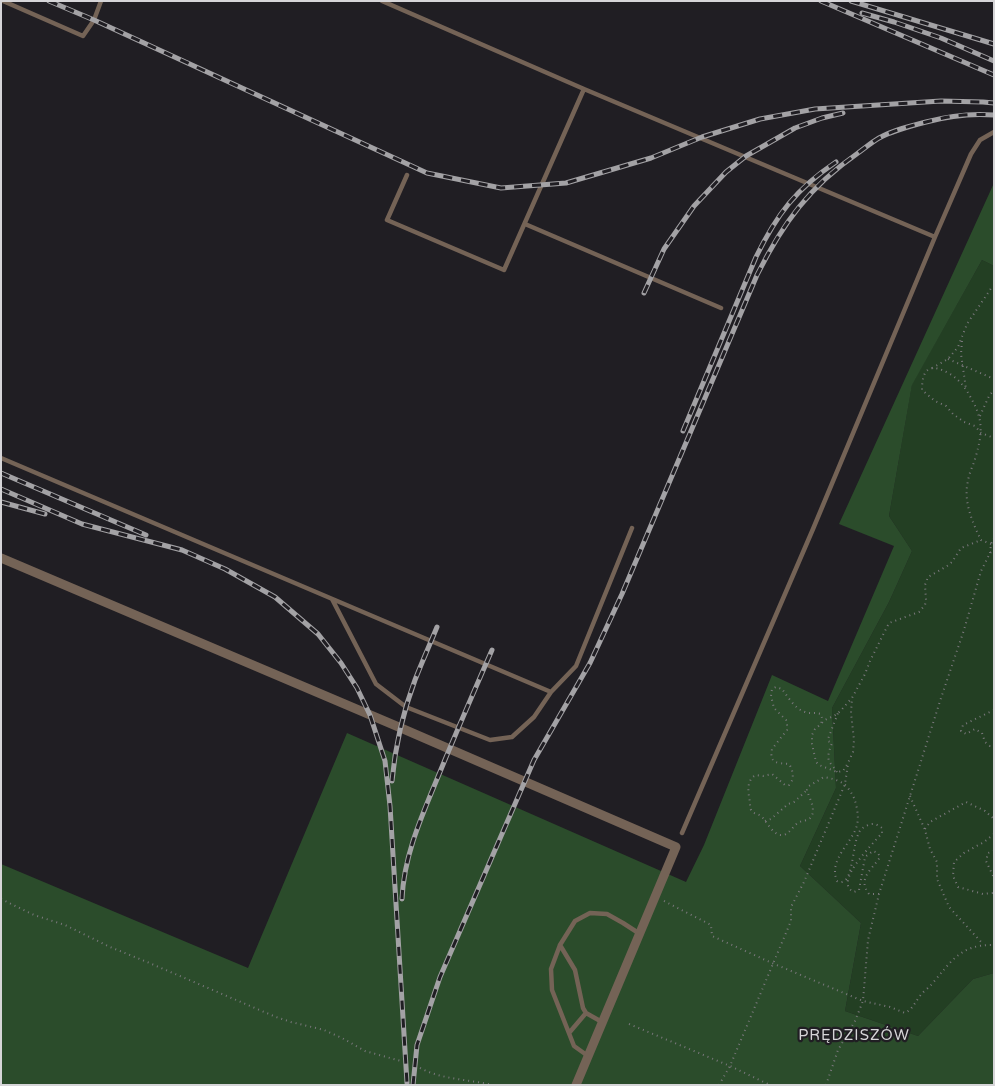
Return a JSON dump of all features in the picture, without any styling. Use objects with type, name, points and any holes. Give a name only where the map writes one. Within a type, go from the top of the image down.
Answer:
[{"type":"street","points":[[1,558],[676,847],[576,1085]]},
{"type":"lane","points":[[3,1],[83,36],[94,20],[102,1]]},
{"type":"lane","points":[[382,1],[584,89],[935,236]]},
{"type":"lane","points":[[407,175],[387,220],[504,270],[584,89]]},
{"type":"lane","points":[[682,833],[971,154],[980,140],[994,132]]},
{"type":"lane","points":[[525,224],[721,308]]},
{"type":"lane","points":[[1,458],[551,692]]},
{"type":"lane","points":[[332,599],[376,684],[406,706],[490,740],[512,737],[534,717],[551,692],[576,666],[632,528]]},
{"type":"lane","points":[[588,1056],[574,1046],[552,990],[551,969],[560,945],[575,921],[590,913],[607,914],[640,934]]},
{"type":"lane","points":[[560,945],[575,970],[583,1008],[586,1013],[602,1022]]},
{"type":"lane","points":[[569,1033],[586,1013]]},
{"type":"path","points":[[994,286],[967,324],[958,347],[948,359],[925,372],[922,381],[922,390],[935,401],[946,406],[964,422],[975,426],[981,433],[994,438]]},
{"type":"path","points":[[962,339],[961,354],[966,389]]},
{"type":"path","points":[[948,359],[994,379]]},
{"type":"path","points":[[931,368],[942,370],[954,377],[966,389],[980,416],[981,433],[976,459],[967,481],[970,515],[980,540]]},
{"type":"path","points":[[980,416],[989,396],[994,390]]},
{"type":"path","points":[[826,1085],[838,1050],[855,1021],[863,1001],[868,940],[879,894],[964,630],[981,570],[990,553],[994,538]]},
{"type":"path","points":[[852,698],[853,752],[843,771],[837,772],[816,762],[812,744],[812,735],[815,729],[826,718],[838,713],[852,698],[889,623],[919,612],[925,605],[925,585],[928,577],[952,562],[961,548],[980,540],[991,544]]},
{"type":"path","points":[[990,553],[994,550]]},
{"type":"path","points":[[807,790],[811,799],[812,816],[808,820],[797,823],[789,832],[783,835],[778,834],[761,816],[751,810],[748,795],[752,777],[772,774],[785,785],[789,785],[793,779],[789,764],[777,764],[772,758],[772,749],[787,730],[787,725],[786,720],[774,708],[771,696],[772,689],[782,689],[795,706],[803,712],[821,714],[821,724]]},
{"type":"path","points":[[994,710],[963,725],[961,731],[966,734],[975,729],[982,733],[985,742],[990,746],[994,745]]},
{"type":"path","points":[[837,772],[830,762],[828,753],[832,743],[828,739],[838,713]]},
{"type":"path","points":[[719,1085],[730,1066],[791,921],[792,907],[845,784],[848,763]]},
{"type":"path","points":[[765,821],[788,804],[794,802],[809,786],[824,777],[845,784],[850,790],[856,805],[857,824],[837,860],[834,876],[836,881],[841,882],[848,878],[859,831],[871,824],[878,824],[882,828],[882,833],[863,853],[848,880],[847,887],[854,892],[859,890],[865,857],[873,851],[878,853],[880,857],[866,875],[864,882],[865,889],[869,894],[879,894]]},
{"type":"path","points":[[910,796],[925,830],[930,849],[937,862],[937,879],[949,907],[983,944]]},
{"type":"path","points":[[925,830],[930,822],[966,802],[985,811],[994,819]]},
{"type":"path","points":[[994,834],[964,853],[954,862],[953,876],[958,887],[983,894],[993,893],[994,891]]},
{"type":"path","points":[[994,851],[988,853],[986,862],[994,878]]},
{"type":"path","points":[[656,897],[711,925],[712,936],[772,964],[863,1001],[890,1007],[903,1013],[909,1011],[919,996],[954,958],[974,946],[983,944],[994,945]]},
{"type":"path","points":[[1,898],[34,915],[65,925],[110,947],[276,1017],[324,1030],[365,1050],[401,1061]]},
{"type":"path","points":[[629,1024],[730,1066],[770,1085]]},
{"type":"path","points":[[420,1068],[444,1077],[492,1085]]},
{"type":"green space","points":[[994,183],[994,266],[982,260],[912,385],[889,516],[912,551],[889,602],[832,708],[836,788],[800,866],[861,923],[845,1011],[918,1036],[973,979],[994,973],[994,1085],[1,1085],[1,864],[248,968],[347,733],[686,882],[704,845],[772,675],[828,701],[894,546],[839,524]]},
{"type":"green space","points":[[982,260],[994,266],[994,973],[973,979],[918,1036],[845,1011],[861,923],[800,866],[836,788],[832,708],[889,602],[912,551],[889,516],[912,384]]},
{"type":"railway","points":[[49,1],[427,173],[501,188],[566,183],[651,158],[702,137],[760,119],[815,109],[941,101],[994,103]]},
{"type":"railway","points":[[821,1],[994,75]]},
{"type":"railway","points":[[851,1],[994,44]]},
{"type":"railway","points":[[862,13],[941,38],[994,61]]},
{"type":"railway","points":[[644,293],[664,249],[694,206],[726,172],[746,156],[795,128],[843,113]]},
{"type":"railway","points":[[413,1085],[417,1045],[440,977],[534,760],[590,663],[622,594],[757,275],[777,239],[799,207],[825,179],[879,138],[902,128],[943,118],[968,115],[994,115]]},
{"type":"railway","points":[[683,431],[764,242],[789,203],[810,182],[836,162]]},
{"type":"railway","points":[[1,473],[146,535]]},
{"type":"railway","points":[[1,489],[82,524],[182,550],[225,569],[275,597],[318,634],[341,663],[357,688],[370,715],[385,761],[390,806],[407,1083]]},
{"type":"railway","points":[[1,502],[45,514]]},
{"type":"railway","points":[[392,781],[397,743],[403,717],[415,680],[437,627]]},
{"type":"railway","points":[[402,899],[407,864],[416,831],[492,650]]},
{"type":"district","name":"PRĘDZISZÓW","points":[[854,1036]]}]
